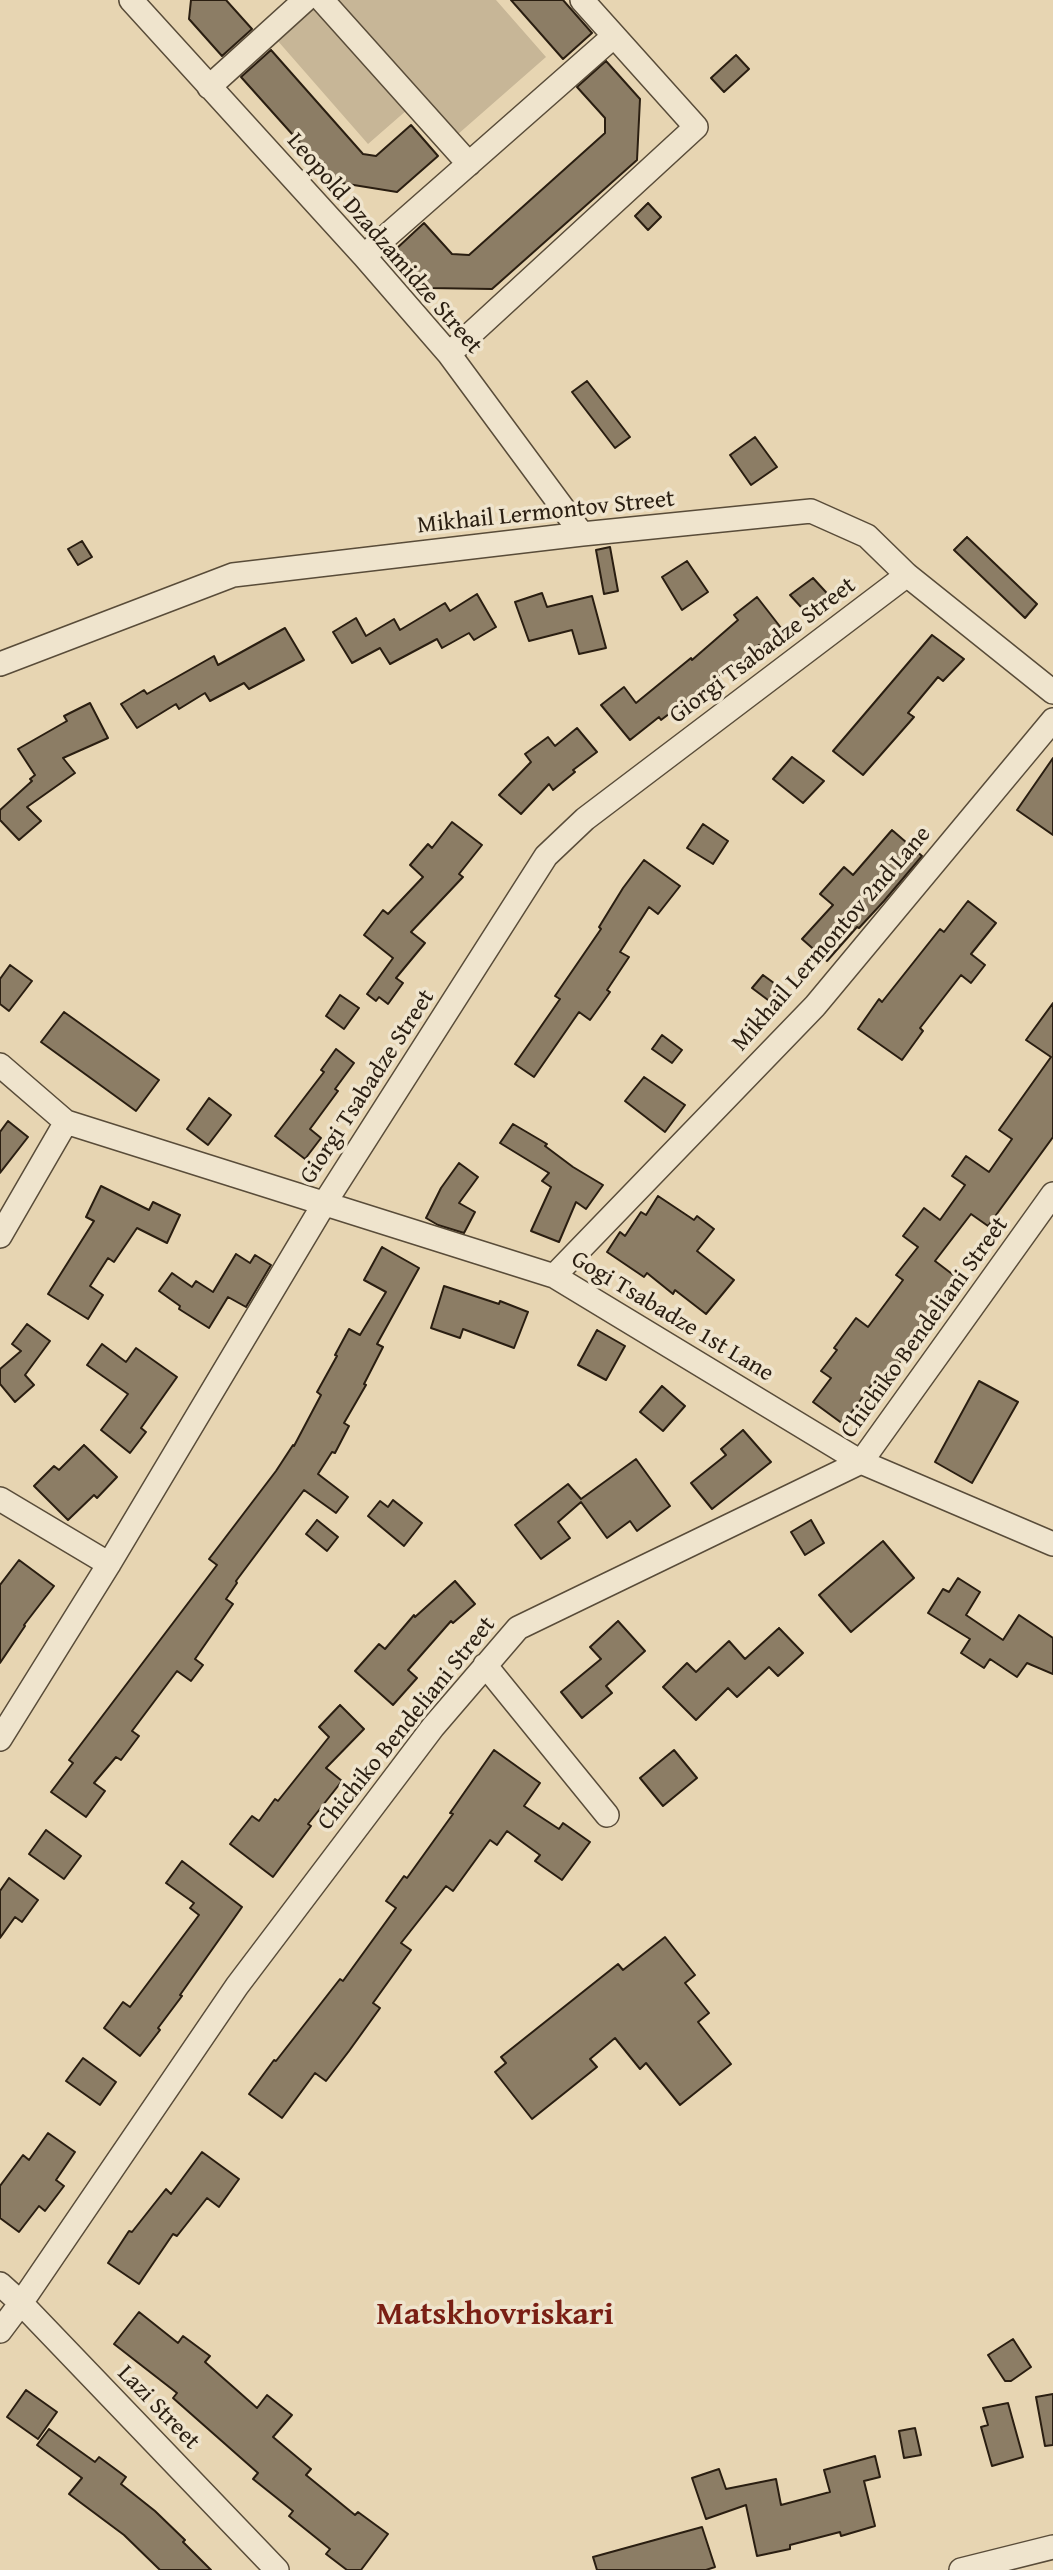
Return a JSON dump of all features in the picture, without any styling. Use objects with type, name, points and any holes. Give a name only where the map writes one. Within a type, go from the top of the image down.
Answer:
[{"type":"street","name":"Leopold Dzadzamidze Street","points":[[131,0],[364,256],[449,354],[582,534]]},
{"type":"street","points":[[209,87],[305,0]]},
{"type":"street","points":[[322,0],[469,164]]},
{"type":"street","points":[[449,354],[695,127],[582,0]]},
{"type":"street","points":[[364,256],[614,36]]},
{"type":"street","name":"Mikhail Lermontov Street","points":[[0,664],[233,575],[582,534],[811,511],[867,536],[907,575],[1053,692]]},
{"type":"street","name":"Giorgi Tsabadze Street","points":[[0,1740],[109,1564],[324,1204],[546,856],[585,819],[907,575]]},
{"type":"street","name":"Mikhail Lermontov 2nd Lane","points":[[554,1276],[815,1006],[1053,720]]},
{"type":"street","points":[[0,1065],[66,1122],[0,1236]]},
{"type":"street","name":"Gogi Tsabadze 1st Lane","points":[[66,1122],[554,1276],[861,1462],[1053,1544]]},
{"type":"street","name":"Chichiko Bendeliani Street","points":[[0,2331],[237,1986],[433,1727],[518,1628],[861,1462],[1053,1194]]},
{"type":"street","points":[[0,1499],[109,1564]]},
{"type":"street","points":[[485,1665],[607,1815]]},
{"type":"street","name":"Lazi Street","points":[[0,2284],[277,2570]]},
{"type":"street","points":[[961,2570],[1027,2562],[1053,2547]]},
{"type":"shaded area","points":[[305,0],[496,0],[546,57],[457,135],[415,103],[368,144],[270,32]]},
{"type":"building","points":[[191,0],[226,0],[252,29],[222,56],[189,19]]},
{"type":"building","points":[[511,0],[563,0],[592,33],[563,59]]},
{"type":"building","points":[[271,50],[363,154],[376,156],[411,125],[438,156],[397,192],[335,182],[241,77]]},
{"type":"building","points":[[736,55],[749,69],[724,92],[711,78]]},
{"type":"building","points":[[606,61],[640,99],[637,160],[492,289],[428,288],[395,250],[424,223],[452,254],[469,255],[605,133],[605,118],[577,87]]},
{"type":"building","points":[[648,203],[661,217],[648,230],[635,216]]},
{"type":"building","points":[[587,381],[630,437],[615,448],[572,392]]},
{"type":"building","points":[[755,437],[777,467],[751,485],[730,455]]},
{"type":"building","points":[[967,537],[1037,604],[1025,618],[954,550]]},
{"type":"building","points":[[82,541],[92,557],[78,565],[68,549]]},
{"type":"building","points":[[610,547],[618,591],[604,594],[596,550]]},
{"type":"building","points":[[687,561],[708,592],[682,610],[662,577]]},
{"type":"building","points":[[813,578],[835,602],[812,619],[790,595]]},
{"type":"building","points":[[542,593],[547,607],[592,596],[606,648],[579,654],[572,630],[529,641],[515,602]]},
{"type":"building","points":[[477,594],[496,627],[474,640],[469,633],[442,648],[437,639],[390,664],[380,648],[352,663],[333,632],[356,618],[366,636],[394,619],[400,630],[445,603],[450,611]]},
{"type":"building","points":[[757,597],[785,633],[763,650],[759,645],[661,720],[659,717],[630,740],[601,705],[624,687],[636,703],[738,620],[734,615]]},
{"type":"building","points":[[285,628],[304,660],[249,689],[244,683],[210,701],[205,693],[179,709],[176,704],[137,728],[121,704],[144,690],[147,694],[214,656],[218,665]]},
{"type":"building","points":[[932,635],[964,659],[943,681],[938,677],[908,713],[914,717],[863,775],[833,751]]},
{"type":"building","points":[[90,703],[108,738],[63,758],[75,773],[27,807],[41,821],[19,840],[0,820],[0,810],[32,781],[30,779],[35,775],[18,749],[67,721],[64,716]]},
{"type":"building","points":[[577,728],[597,752],[573,770],[575,772],[553,790],[549,784],[521,814],[499,795],[531,762],[525,754],[548,737],[555,746]]},
{"type":"building","points":[[792,757],[824,781],[803,803],[773,779]]},
{"type":"building","points":[[1053,758],[1053,835],[1017,810]]},
{"type":"building","points":[[452,822],[482,845],[459,874],[463,877],[411,932],[425,943],[396,978],[403,983],[388,1004],[379,997],[376,1001],[367,994],[393,958],[364,935],[383,910],[388,914],[423,877],[410,865],[428,844],[432,848]]},
{"type":"building","points":[[703,824],[728,841],[713,864],[687,848]]},
{"type":"building","points":[[892,830],[922,856],[827,961],[802,939],[833,905],[820,894],[844,867],[853,875]]},
{"type":"building","points":[[644,860],[680,886],[658,914],[649,907],[620,952],[629,957],[607,990],[610,992],[590,1020],[579,1012],[534,1077],[515,1064],[560,999],[555,996],[601,929],[599,927],[623,888]]},
{"type":"building","points":[[968,901],[996,923],[971,954],[985,965],[971,983],[961,975],[920,1028],[923,1031],[902,1060],[858,1029],[879,999],[882,1002],[940,929],[944,932]]},
{"type":"building","points":[[10,965],[32,981],[9,1011],[0,1004],[0,979]]},
{"type":"building","points":[[763,975],[782,989],[772,1003],[752,988]]},
{"type":"building","points":[[340,995],[359,1008],[344,1029],[326,1016]]},
{"type":"building","points":[[1053,1003],[1053,1137],[988,1226],[971,1214],[935,1261],[956,1277],[900,1351],[905,1355],[880,1389],[873,1383],[843,1424],[813,1402],[831,1378],[821,1371],[856,1318],[868,1327],[903,1280],[896,1275],[918,1247],[903,1236],[924,1208],[940,1220],[965,1185],[952,1176],[966,1156],[989,1172],[1012,1139],[999,1130],[1051,1057],[1026,1040]]},
{"type":"building","points":[[64,1012],[159,1080],[136,1111],[41,1042]]},
{"type":"building","points":[[662,1035],[682,1050],[672,1063],[652,1049]]},
{"type":"building","points":[[336,1049],[354,1063],[335,1089],[338,1091],[310,1129],[321,1138],[305,1159],[275,1136],[324,1072],[321,1070]]},
{"type":"building","points":[[644,1077],[685,1105],[665,1132],[625,1101]]},
{"type":"building","points":[[209,1098],[231,1115],[208,1145],[187,1129]]},
{"type":"building","points":[[8,1121],[28,1137],[0,1173],[0,1132]]},
{"type":"building","points":[[513,1124],[547,1144],[545,1146],[573,1167],[603,1185],[586,1209],[576,1202],[559,1242],[531,1231],[551,1187],[542,1181],[549,1173],[500,1143]]},
{"type":"building","points":[[459,1163],[478,1177],[459,1203],[475,1212],[464,1233],[438,1225],[426,1218],[441,1188]]},
{"type":"building","points":[[101,1186],[149,1210],[153,1202],[180,1215],[167,1243],[137,1228],[114,1262],[108,1258],[90,1286],[103,1295],[88,1319],[48,1294],[94,1221],[86,1217]]},
{"type":"building","points":[[658,1196],[694,1220],[697,1216],[714,1229],[697,1251],[734,1280],[706,1314],[675,1290],[673,1294],[647,1273],[644,1277],[607,1252],[620,1232],[625,1236],[641,1212],[646,1215]]},
{"type":"building","points":[[382,1247],[419,1268],[377,1344],[383,1347],[364,1384],[366,1385],[344,1423],[349,1426],[335,1453],[332,1452],[318,1474],[348,1497],[336,1513],[304,1490],[236,1581],[226,1599],[233,1604],[195,1659],[203,1665],[191,1681],[177,1671],[132,1731],[139,1736],[121,1760],[116,1757],[94,1783],[105,1791],[86,1817],[51,1792],[73,1763],[69,1760],[217,1565],[209,1559],[294,1446],[321,1395],[317,1392],[349,1329],[360,1335],[386,1292],[364,1280]]},
{"type":"building","points":[[236,1254],[250,1263],[255,1255],[271,1265],[246,1307],[228,1297],[209,1328],[179,1309],[180,1306],[159,1291],[172,1273],[192,1287],[196,1281],[213,1292]]},
{"type":"building","points":[[444,1286],[499,1304],[500,1301],[528,1312],[514,1348],[463,1329],[460,1338],[431,1328]]},
{"type":"building","points":[[27,1324],[50,1341],[25,1375],[34,1385],[15,1402],[0,1384],[0,1369],[21,1351],[12,1344]]},
{"type":"building","points":[[597,1330],[625,1346],[606,1380],[578,1365]]},
{"type":"building","points":[[102,1344],[126,1362],[136,1348],[177,1377],[141,1428],[146,1432],[130,1453],[101,1430],[128,1394],[87,1365]]},
{"type":"building","points":[[979,1381],[1018,1402],[972,1483],[935,1462]]},
{"type":"building","points":[[662,1386],[685,1406],[663,1431],[640,1412]]},
{"type":"building","points":[[743,1430],[771,1462],[712,1509],[691,1483],[726,1455],[721,1449]]},
{"type":"building","points":[[84,1445],[117,1477],[97,1498],[94,1495],[68,1520],[34,1486],[54,1466],[59,1470]]},
{"type":"building","points":[[636,1459],[670,1506],[637,1531],[630,1521],[607,1538],[581,1502],[558,1522],[570,1538],[541,1559],[515,1525],[568,1484],[581,1499]]},
{"type":"building","points":[[393,1500],[422,1523],[404,1546],[368,1516],[380,1501],[388,1507]]},
{"type":"building","points":[[317,1520],[338,1537],[327,1551],[306,1534]]},
{"type":"building","points":[[811,1520],[824,1543],[805,1555],[791,1532]]},
{"type":"building","points":[[883,1541],[914,1578],[851,1632],[819,1595]]},
{"type":"building","points":[[19,1560],[54,1586],[24,1625],[0,1663],[0,1585]]},
{"type":"building","points":[[958,1578],[980,1592],[966,1615],[1003,1640],[1019,1615],[1053,1638],[1053,1674],[1027,1663],[1017,1677],[990,1659],[984,1668],[961,1653],[970,1639],[928,1613],[943,1589],[949,1592]]},
{"type":"building","points":[[455,1581],[475,1604],[453,1623],[451,1621],[408,1670],[417,1678],[393,1705],[355,1671],[379,1644],[385,1649],[414,1615],[415,1617]]},
{"type":"building","points":[[618,1621],[645,1651],[606,1686],[612,1693],[582,1718],[561,1692],[601,1659],[590,1647]]},
{"type":"building","points":[[779,1628],[803,1653],[778,1676],[769,1667],[737,1697],[728,1688],[696,1720],[663,1687],[687,1663],[696,1672],[729,1641],[745,1659]]},
{"type":"building","points":[[340,1705],[364,1729],[326,1768],[342,1781],[308,1824],[311,1826],[273,1877],[230,1844],[252,1816],[259,1821],[275,1799],[278,1801],[329,1737],[319,1727]]},
{"type":"building","points":[[494,1750],[540,1783],[524,1806],[559,1829],[563,1823],[590,1842],[562,1880],[535,1861],[540,1855],[507,1831],[497,1845],[490,1840],[453,1891],[446,1886],[401,1943],[411,1950],[373,2003],[380,2008],[349,2051],[326,2081],[315,2073],[282,2118],[249,2094],[340,1979],[343,1981],[396,1908],[386,1901],[404,1876],[407,1878],[453,1814],[450,1813]]},
{"type":"building","points":[[674,1750],[697,1778],[663,1806],[640,1778]]},
{"type":"building","points":[[46,1830],[81,1856],[64,1879],[29,1854]]},
{"type":"building","points":[[182,1861],[242,1907],[140,2056],[104,2028],[123,2002],[130,2007],[199,1915],[190,1908],[194,1903],[166,1883]]},
{"type":"building","points":[[9,1878],[38,1900],[22,1922],[15,1917],[0,1938],[0,1891]]},
{"type":"building","points":[[665,1937],[695,1975],[685,1983],[709,2013],[698,2022],[731,2064],[680,2105],[646,2063],[640,2069],[615,2038],[590,2059],[597,2067],[532,2119],[495,2072],[506,2063],[501,2057],[618,1964],[623,1970]]},
{"type":"building","points":[[83,2058],[116,2082],[100,2105],[66,2081]]},
{"type":"building","points":[[48,2133],[75,2152],[56,2180],[64,2186],[45,2211],[39,2206],[19,2232],[0,2218],[0,2186],[23,2155],[29,2160]]},
{"type":"building","points":[[202,2152],[239,2179],[219,2207],[207,2198],[177,2236],[173,2234],[139,2284],[108,2263],[129,2231],[132,2232],[166,2189],[171,2194]]},
{"type":"building","points":[[139,2312],[178,2343],[183,2336],[210,2356],[205,2362],[257,2408],[267,2395],[292,2415],[273,2437],[311,2469],[306,2475],[355,2515],[358,2512],[388,2534],[361,2570],[347,2570],[326,2554],[330,2549],[289,2516],[293,2511],[253,2479],[258,2473],[173,2398],[177,2393],[114,2344]]},
{"type":"building","points":[[1013,2339],[1031,2367],[1011,2381],[1005,2381],[988,2355]]},
{"type":"building","points":[[26,2390],[57,2412],[38,2439],[7,2417]]},
{"type":"building","points":[[1053,2394],[1053,2445],[1045,2446],[1036,2397]]},
{"type":"building","points":[[1008,2403],[1023,2457],[992,2466],[981,2427],[988,2425],[983,2408]]},
{"type":"building","points":[[915,2428],[921,2455],[904,2458],[899,2431]]},
{"type":"building","points":[[49,2429],[95,2462],[99,2457],[126,2477],[121,2484],[155,2511],[211,2570],[160,2570],[124,2535],[69,2494],[82,2478],[37,2445]]},
{"type":"building","points":[[875,2456],[880,2477],[864,2481],[875,2526],[841,2536],[840,2532],[790,2545],[790,2549],[757,2556],[746,2505],[706,2519],[692,2478],[719,2469],[726,2489],[776,2479],[781,2505],[830,2492],[824,2470]]},
{"type":"building","points":[[702,2527],[715,2567],[706,2570],[597,2570],[593,2557]]},
{"type":"district","name":"Matskhovriskari","points":[[495,2316]]}]
